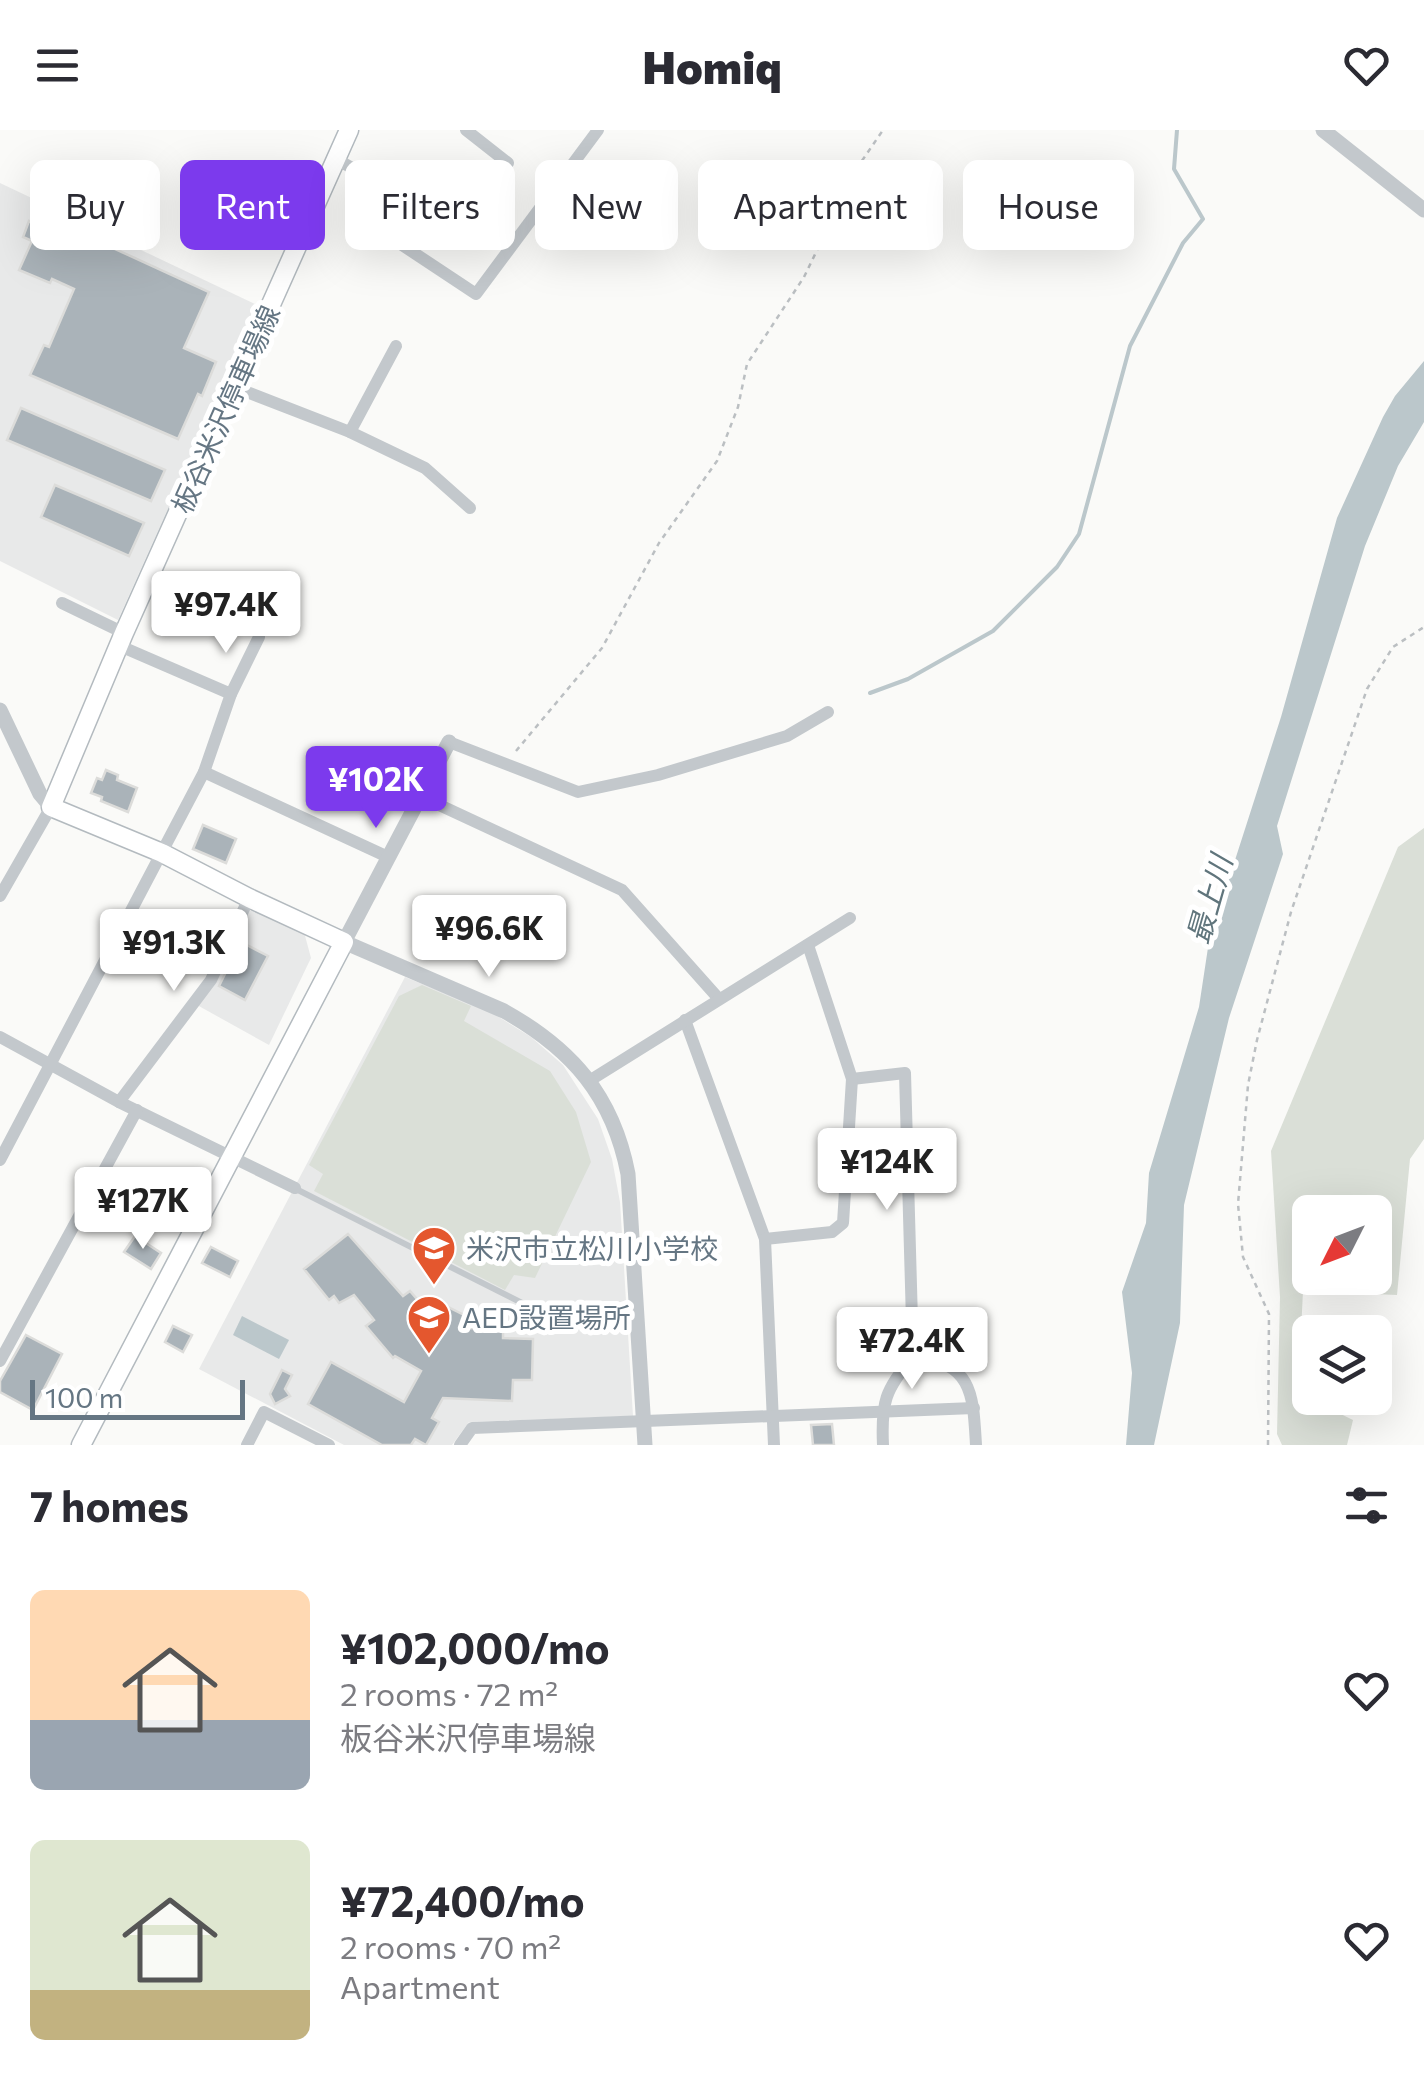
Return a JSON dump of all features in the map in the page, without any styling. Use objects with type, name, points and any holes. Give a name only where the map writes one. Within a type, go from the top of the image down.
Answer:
[{"type":"main road","name":"板谷米沢停車場線","points":[[51,807],[349,130]]},
{"type":"main road","points":[[51,807],[162,853],[344,942],[81,1445]]},
{"type":"street","points":[[466,130],[504,160]]},
{"type":"street","points":[[336,159],[395,192],[378,230],[476,294],[598,130]]},
{"type":"street","points":[[1323,130],[1423,210]]},
{"type":"street","points":[[350,432],[396,346]]},
{"type":"street","points":[[234,386],[350,432],[425,468],[470,508]]},
{"type":"street","points":[[62,603],[122,640],[231,694]]},
{"type":"street","points":[[0,1160],[204,772],[231,694],[259,637]]},
{"type":"street","points":[[0,710],[40,794],[51,807],[0,896]]},
{"type":"street","points":[[646,1445],[628,1174],[610,1118],[590,1081],[560,1048],[504,1010],[344,942],[449,742],[578,792],[658,775],[787,736],[828,712]]},
{"type":"street","points":[[204,772],[388,857]]},
{"type":"street","points":[[420,796],[622,890],[720,999]]},
{"type":"street","points":[[120,1102],[211,980],[249,898]]},
{"type":"street","points":[[590,1081],[850,918]]},
{"type":"street","points":[[765,1239],[832,1232],[843,1223],[852,1079],[808,944]]},
{"type":"street","points":[[685,1020],[765,1239],[774,1445]]},
{"type":"street","points":[[0,1036],[120,1102],[295,1188]]},
{"type":"street","points":[[852,1079],[905,1074],[912,1357],[890,1387],[881,1413],[883,1445]]},
{"type":"street","points":[[0,1361],[137,1110]]},
{"type":"street","points":[[912,1357],[950,1366],[965,1378],[974,1408],[976,1445]]},
{"type":"street","points":[[460,1445],[472,1428],[974,1408]]},
{"type":"street","points":[[247,1445],[264,1412],[328,1445]]},
{"type":"lane","points":[[295,1188],[526,1305],[556,1327],[637,1322]]},
{"type":"path","points":[[506,764],[602,648],[659,544],[717,461],[738,407],[747,364],[804,277],[858,168],[883,130]]},
{"type":"path","points":[[1268,1445],[1269,1314],[1243,1257],[1238,1204],[1248,1085],[1291,912],[1368,689],[1392,648],[1424,627]]},
{"type":"shaded area","points":[[0,183],[30,197],[30,250],[141,250],[259,306],[118,620],[0,561]]},
{"type":"shaded area","points":[[1424,361],[1424,422],[1398,466],[1365,546],[1277,826],[1283,854],[1229,1018],[1184,1205],[1180,1323],[1154,1445],[1126,1445],[1132,1373],[1122,1292],[1146,1223],[1149,1173],[1199,1007],[1209,941],[1281,717],[1337,518],[1383,417]]},
{"type":"shaded area","points":[[1424,828],[1424,1139],[1410,1159],[1397,1295],[1392,1295],[1392,1195],[1292,1195],[1292,1295],[1303,1295],[1302,1315],[1292,1315],[1292,1415],[1343,1415],[1353,1420],[1347,1445],[1282,1445],[1277,1434],[1280,1297],[1271,1151],[1398,847]]},
{"type":"shaded area","points":[[256,908],[304,932],[311,958],[269,1045],[197,1005],[246,913]]},
{"type":"shaded area","name":"米沢市立松川小学校","points":[[405,977],[491,1012],[531,1037],[563,1065],[598,1119],[612,1159],[620,1202],[633,1416],[469,1422],[452,1445],[344,1445],[199,1369]]},
{"type":"shaded area","points":[[422,985],[471,1006],[464,1021],[550,1071],[576,1112],[591,1162],[535,1278],[514,1275],[505,1290],[314,1191],[323,1174],[309,1165],[399,996]]},
{"type":"shaded area","points":[[242,1316],[289,1340],[279,1359],[233,1335]]},
{"type":"building","points":[[30,221],[30,240],[23,237]]},
{"type":"building","points":[[30,245],[30,250],[117,250],[209,292],[184,348],[216,362],[178,439],[30,375],[44,345],[49,347],[74,289],[19,270]]},
{"type":"building","points":[[21,408],[165,470],[151,501],[7,440]]},
{"type":"building","points":[[55,485],[144,523],[129,556],[41,517]]},
{"type":"building","points":[[106,770],[118,775],[117,780],[137,788],[128,812],[91,793],[97,778],[102,780]]},
{"type":"building","points":[[203,825],[236,839],[226,863],[193,849]]},
{"type":"building","points":[[241,942],[268,956],[245,1000],[219,986]]},
{"type":"building","points":[[348,1234],[403,1296],[410,1291],[428,1312],[440,1303],[464,1315],[464,1328],[503,1329],[503,1338],[533,1339],[532,1380],[513,1380],[512,1401],[443,1398],[432,1418],[439,1422],[426,1445],[415,1439],[411,1445],[382,1445],[308,1404],[331,1362],[404,1402],[421,1371],[393,1358],[366,1326],[374,1320],[354,1295],[339,1303],[334,1296],[329,1300],[304,1269]]},
{"type":"building","points":[[135,1236],[161,1253],[151,1269],[124,1252]]},
{"type":"building","points":[[211,1247],[238,1261],[230,1277],[202,1263]]},
{"type":"building","points":[[173,1326],[192,1335],[183,1352],[165,1342]]},
{"type":"building","points":[[26,1335],[62,1354],[33,1410],[0,1392],[0,1381]]},
{"type":"building","points":[[282,1370],[292,1375],[285,1389],[290,1396],[275,1404],[270,1394]]},
{"type":"building","points":[[832,1424],[834,1445],[813,1445],[811,1425]]},
{"type":"waterway","points":[[870,693],[908,679],[993,631],[1057,567],[1079,534],[1130,346],[1183,243],[1203,219],[1174,169],[1177,130]]},
{"type":"place","name":"米沢市立松川小学校","points":[[434,1286]]},
{"type":"place","name":"AED設置場所","points":[[429,1355]]},
{"type":"water label","name":"最上川","points":[[1208,899]]}]
